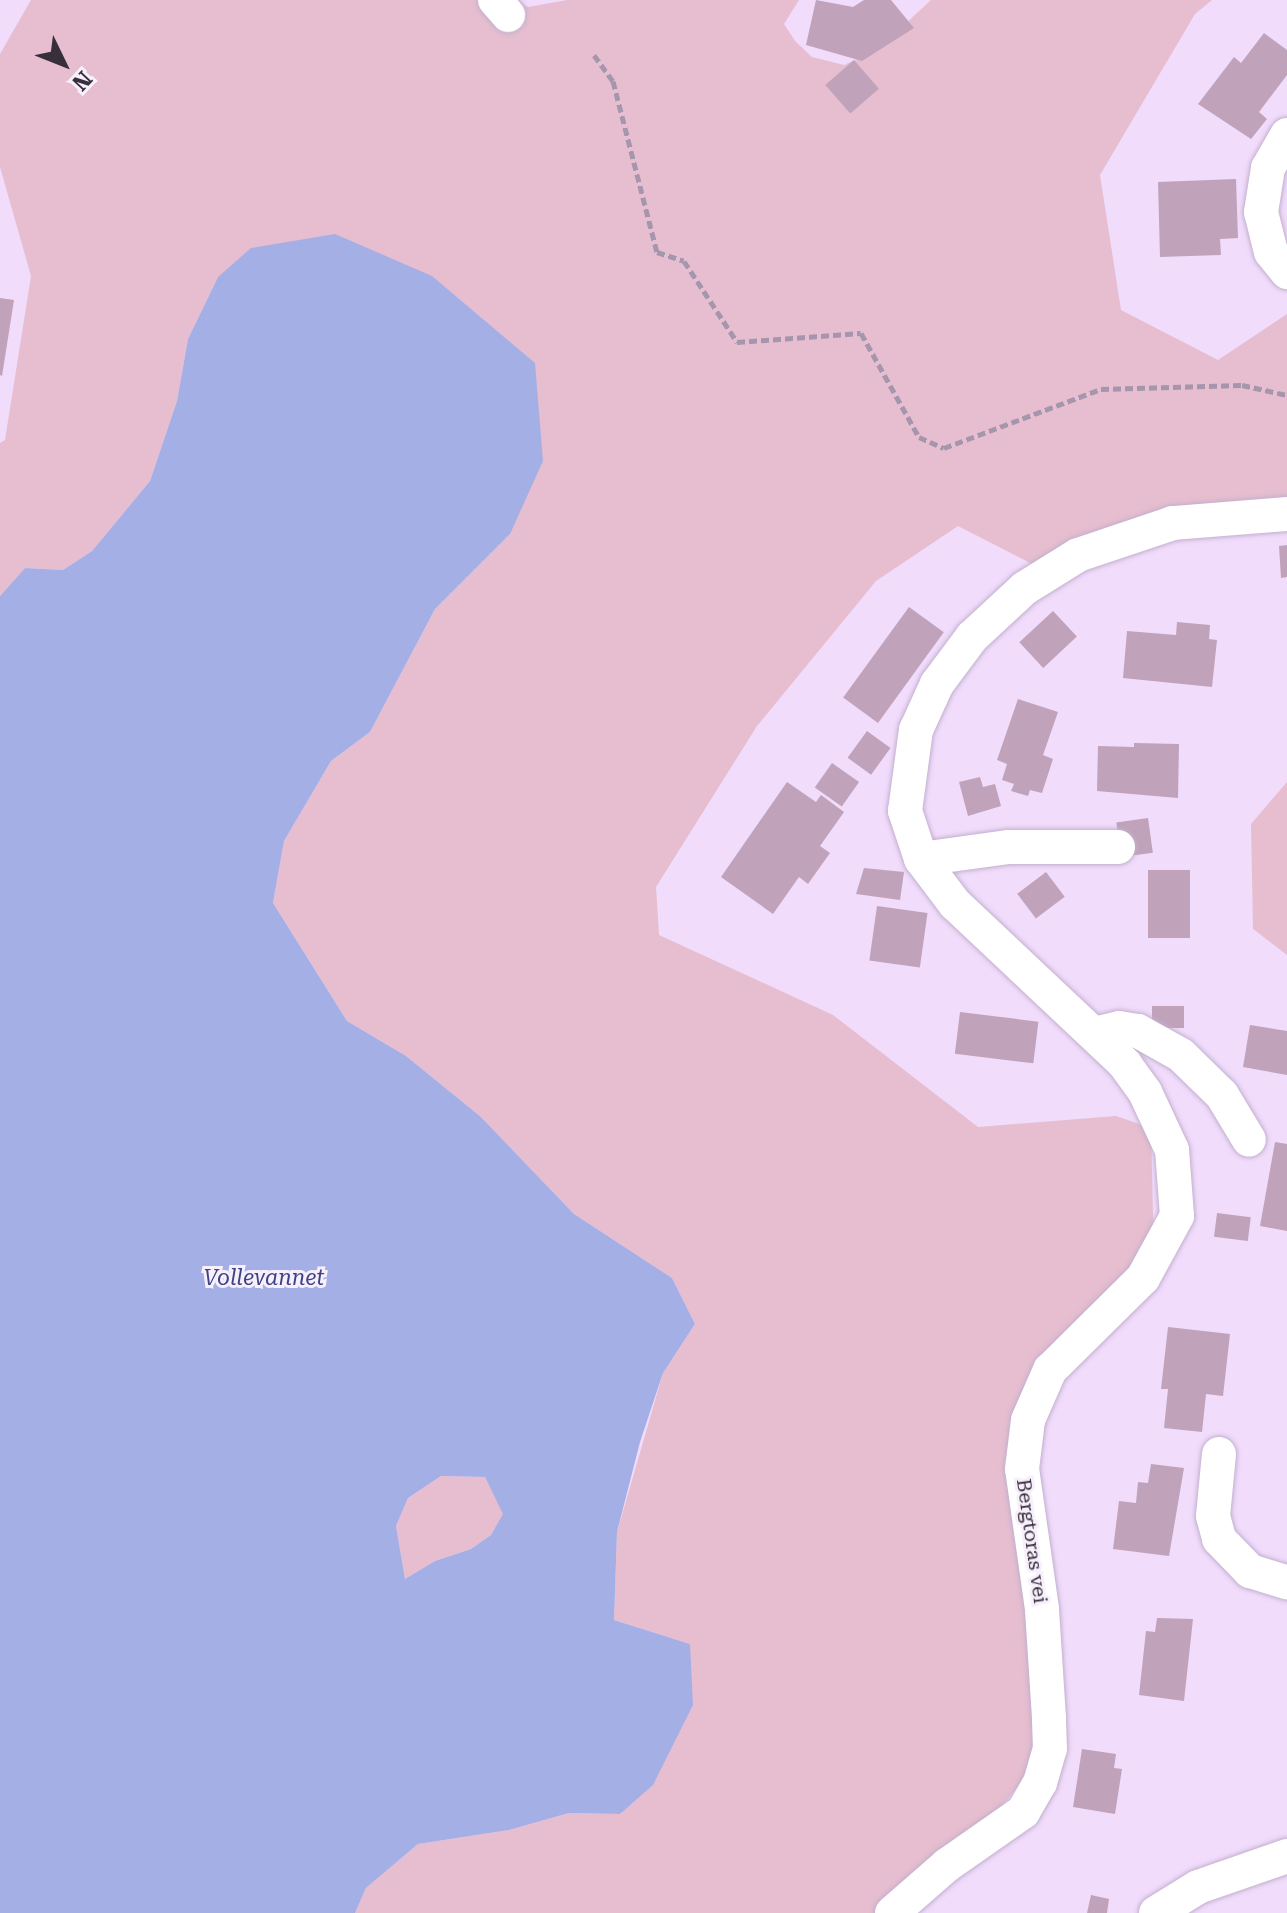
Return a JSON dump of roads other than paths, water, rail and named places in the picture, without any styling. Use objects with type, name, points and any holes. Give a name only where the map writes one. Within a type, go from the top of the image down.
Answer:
[{"type":"street","points":[[1287,135],[1268,168],[1261,212],[1271,252],[1287,272]]},
{"type":"street","name":"Bergtoras vei","points":[[892,1913],[947,1865],[1023,1812],[1040,1783],[1050,1749],[1049,1718],[1042,1609],[1022,1469],[1028,1420],[1050,1370],[1143,1278],[1177,1216],[1172,1150],[1164,1122],[1125,1064],[955,904],[921,859],[905,811],[916,730],[937,684],[1005,606],[1078,555],[1140,531],[1199,518],[1287,514]]},
{"type":"street","points":[[921,859],[1009,847],[1118,847]]},
{"type":"street","points":[[1094,1034],[1119,1028],[1138,1031],[1181,1055],[1222,1095],[1249,1140]]},
{"type":"street","points":[[1219,1454],[1213,1516],[1219,1539],[1250,1571],[1287,1582]]},
{"type":"street","points":[[1156,1913],[1198,1887],[1287,1856]]},
{"type":"water","name":"Vollevannet","points":[[335,234],[432,276],[535,363],[543,461],[510,534],[435,609],[370,732],[331,761],[284,841],[273,903],[347,1021],[406,1056],[481,1117],[574,1214],[672,1278],[695,1324],[663,1373],[640,1442],[617,1532],[614,1620],[690,1644],[693,1705],[653,1785],[620,1814],[569,1813],[509,1830],[418,1844],[366,1888],[355,1913],[0,1913],[0,596],[25,568],[63,570],[92,551],[150,481],[177,401],[188,339],[218,277],[251,248]],"holes":[[[441,1476],[485,1477],[503,1514],[491,1535],[471,1549],[435,1561],[405,1579],[396,1526],[408,1498]]]}]
